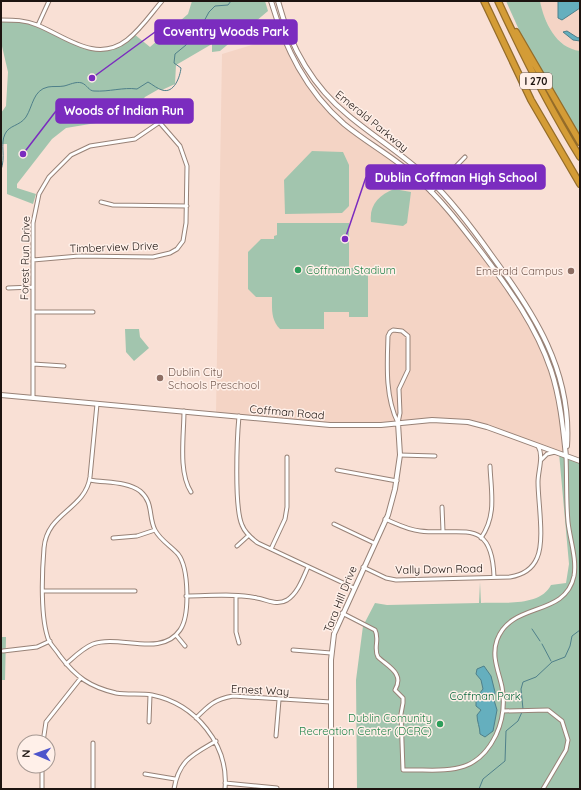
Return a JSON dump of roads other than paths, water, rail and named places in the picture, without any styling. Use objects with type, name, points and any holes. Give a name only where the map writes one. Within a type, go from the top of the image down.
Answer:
[{"type":"highway","name":"I 270","points":[[484,1],[531,100],[580,184]]},
{"type":"highway","name":"I 270","points":[[498,1],[526,62],[558,121],[580,157]]},
{"type":"highway","points":[[506,17],[528,51],[543,80],[580,142]]},
{"type":"highway","points":[[568,165],[580,187]]},
{"type":"main road","name":"Emerald Parkway","points":[[271,1],[288,50],[306,82],[345,124],[399,163],[431,192],[463,228],[522,309],[533,329],[555,383],[566,456]]},
{"type":"main road","name":"Emerald Parkway","points":[[278,1],[292,44],[302,63],[316,83],[347,115],[397,153],[436,187],[466,219],[518,290],[546,338],[556,366],[564,400],[568,431],[566,456]]},
{"type":"main road","name":"Coffman Road","points":[[1,395],[343,425],[432,420],[468,422],[487,427],[566,456]]},
{"type":"main road","name":"Tara Hill Drive","points":[[331,789],[331,654],[334,634],[342,613],[385,519],[397,481],[400,455],[398,423]]},
{"type":"main road","points":[[566,456],[580,461]]},
{"type":"street","points":[[38,25],[49,1]]},
{"type":"street","points":[[1,20],[21,20],[38,25],[76,44],[107,49],[118,46],[134,34],[162,1]]},
{"type":"street","name":"Forest Run Drive","points":[[33,398],[33,223],[39,194],[57,167],[71,155],[90,146],[135,140],[179,109]]},
{"type":"street","name":"Timberview Drive","points":[[33,260],[79,256],[153,257],[170,253],[177,249],[183,241],[186,223],[187,166],[180,146],[160,123]]},
{"type":"street","points":[[431,192],[465,157]]},
{"type":"street","points":[[101,202],[113,205],[186,206]]},
{"type":"street","points":[[8,288],[33,288]]},
{"type":"street","points":[[33,312],[93,312]]},
{"type":"street","points":[[392,331],[402,331],[408,336],[408,367],[399,389],[400,413],[398,423],[393,414],[389,388],[388,335],[392,331]]},
{"type":"street","points":[[33,364],[64,366]]},
{"type":"street","points":[[389,388],[399,389]]},
{"type":"street","points":[[97,404],[90,480],[82,497],[53,522],[46,534],[44,548],[43,612],[50,641],[66,664],[80,679],[117,693],[150,695],[175,702],[196,718],[216,741],[223,758],[225,789]]},
{"type":"street","points":[[184,411],[184,474],[186,484],[191,492]]},
{"type":"street","points":[[239,416],[238,509],[242,526],[248,536],[258,543],[354,588]]},
{"type":"street","name":"Vally Down Road","points":[[363,567],[386,578],[396,580],[494,577],[522,574],[533,565],[539,553],[538,481],[541,452],[538,446]]},
{"type":"street","points":[[540,464],[545,456],[555,452]]},
{"type":"street","points":[[400,455],[435,456]]},
{"type":"street","points":[[342,613],[373,627],[377,633],[376,653],[378,657],[394,668],[397,676],[395,690],[403,698],[401,714],[402,770],[452,769],[470,765],[482,757],[499,728],[503,711],[502,687],[494,656],[497,640],[504,627],[522,613],[549,605],[559,599],[567,590],[574,577],[575,564],[568,512],[566,456]]},
{"type":"street","points":[[271,549],[285,519],[287,507],[287,457]]},
{"type":"street","points":[[481,538],[488,528],[492,518],[490,466]]},
{"type":"street","points":[[337,470],[397,481]]},
{"type":"street","points":[[66,664],[80,652],[93,644],[109,641],[158,643],[168,640],[176,635],[180,630],[185,617],[186,596],[184,565],[178,554],[155,530],[151,509],[147,500],[140,492],[127,485],[90,480]]},
{"type":"street","points":[[442,507],[443,531]]},
{"type":"street","points":[[385,519],[413,530],[468,532],[481,538],[492,554],[494,577]]},
{"type":"street","points":[[334,524],[374,543]]},
{"type":"street","points":[[113,538],[137,536],[155,530]]},
{"type":"street","points":[[237,546],[248,536]]},
{"type":"street","points":[[186,596],[236,596],[258,598],[275,603],[285,601],[292,597],[297,590],[308,567]]},
{"type":"street","points":[[44,591],[135,591]]},
{"type":"street","points":[[236,596],[236,632],[239,643]]},
{"type":"street","points":[[176,635],[185,646]]},
{"type":"street","points":[[3,651],[37,646],[50,641]]},
{"type":"street","points":[[294,650],[331,654]]},
{"type":"street","points":[[44,734],[46,722],[80,679]]},
{"type":"street","points":[[149,722],[150,695]]},
{"type":"street","name":"Ernest Way","points":[[196,718],[219,698],[233,696],[331,702]]},
{"type":"street","points":[[276,736],[279,700]]},
{"type":"street","points":[[503,711],[542,710],[553,713],[562,721],[568,740],[566,750],[543,789]]},
{"type":"street","points":[[174,789],[175,779],[179,768],[186,759],[216,741]]},
{"type":"street","points":[[93,743],[93,789]]},
{"type":"street","points":[[42,774],[42,789]]},
{"type":"street","points":[[145,774],[175,779]]},
{"type":"street","points":[[225,783],[277,788]]},
{"type":"water","points":[[558,1],[580,1],[580,8],[562,20],[558,18]]},
{"type":"water","points":[[567,31],[578,38],[580,37],[580,41],[573,40],[563,32]]},
{"type":"water","points":[[484,666],[491,676],[495,692],[494,700],[497,710],[493,731],[485,737],[480,734],[477,715],[481,710],[476,706],[476,698],[483,689],[481,680],[476,674],[477,669]]},
{"type":"waterway","points":[[1,170],[5,134],[9,129],[24,120],[39,91],[48,87],[64,86],[77,82],[82,83],[94,91],[137,89],[148,82],[160,89],[166,91],[170,90],[176,84],[181,68],[174,63],[175,54],[186,45],[203,23],[209,12],[215,6],[228,5],[231,1]]},
{"type":"waterway","points":[[532,629],[540,641]]},
{"type":"waterway","points":[[523,709],[521,689],[523,682],[536,677],[552,662],[565,657],[570,646],[572,636],[580,630]]},
{"type":"waterway","points":[[542,644],[551,661]]},
{"type":"waterway","points":[[479,789],[483,779],[505,761],[506,731],[518,721],[522,712]]},
{"type":"place","name":"Coventry Woods Park","points":[[92,78]]},
{"type":"place","name":"Woods of Indian Run","points":[[23,154]]},
{"type":"place","name":"Dublin Coffman High School","points":[[345,239]]},
{"type":"place","name":"Coffman Stadium","points":[[298,270]]},
{"type":"place","name":"Emerald Campus","points":[[571,271]]},
{"type":"place","name":"Dublin City Schools Preschool","points":[[160,378]]},
{"type":"place","name":"Dublin Comunity Recreation Center (DCRC)","points":[[440,724]]},
{"type":"park label","name":"Coffman Park","points":[[485,696]]}]
